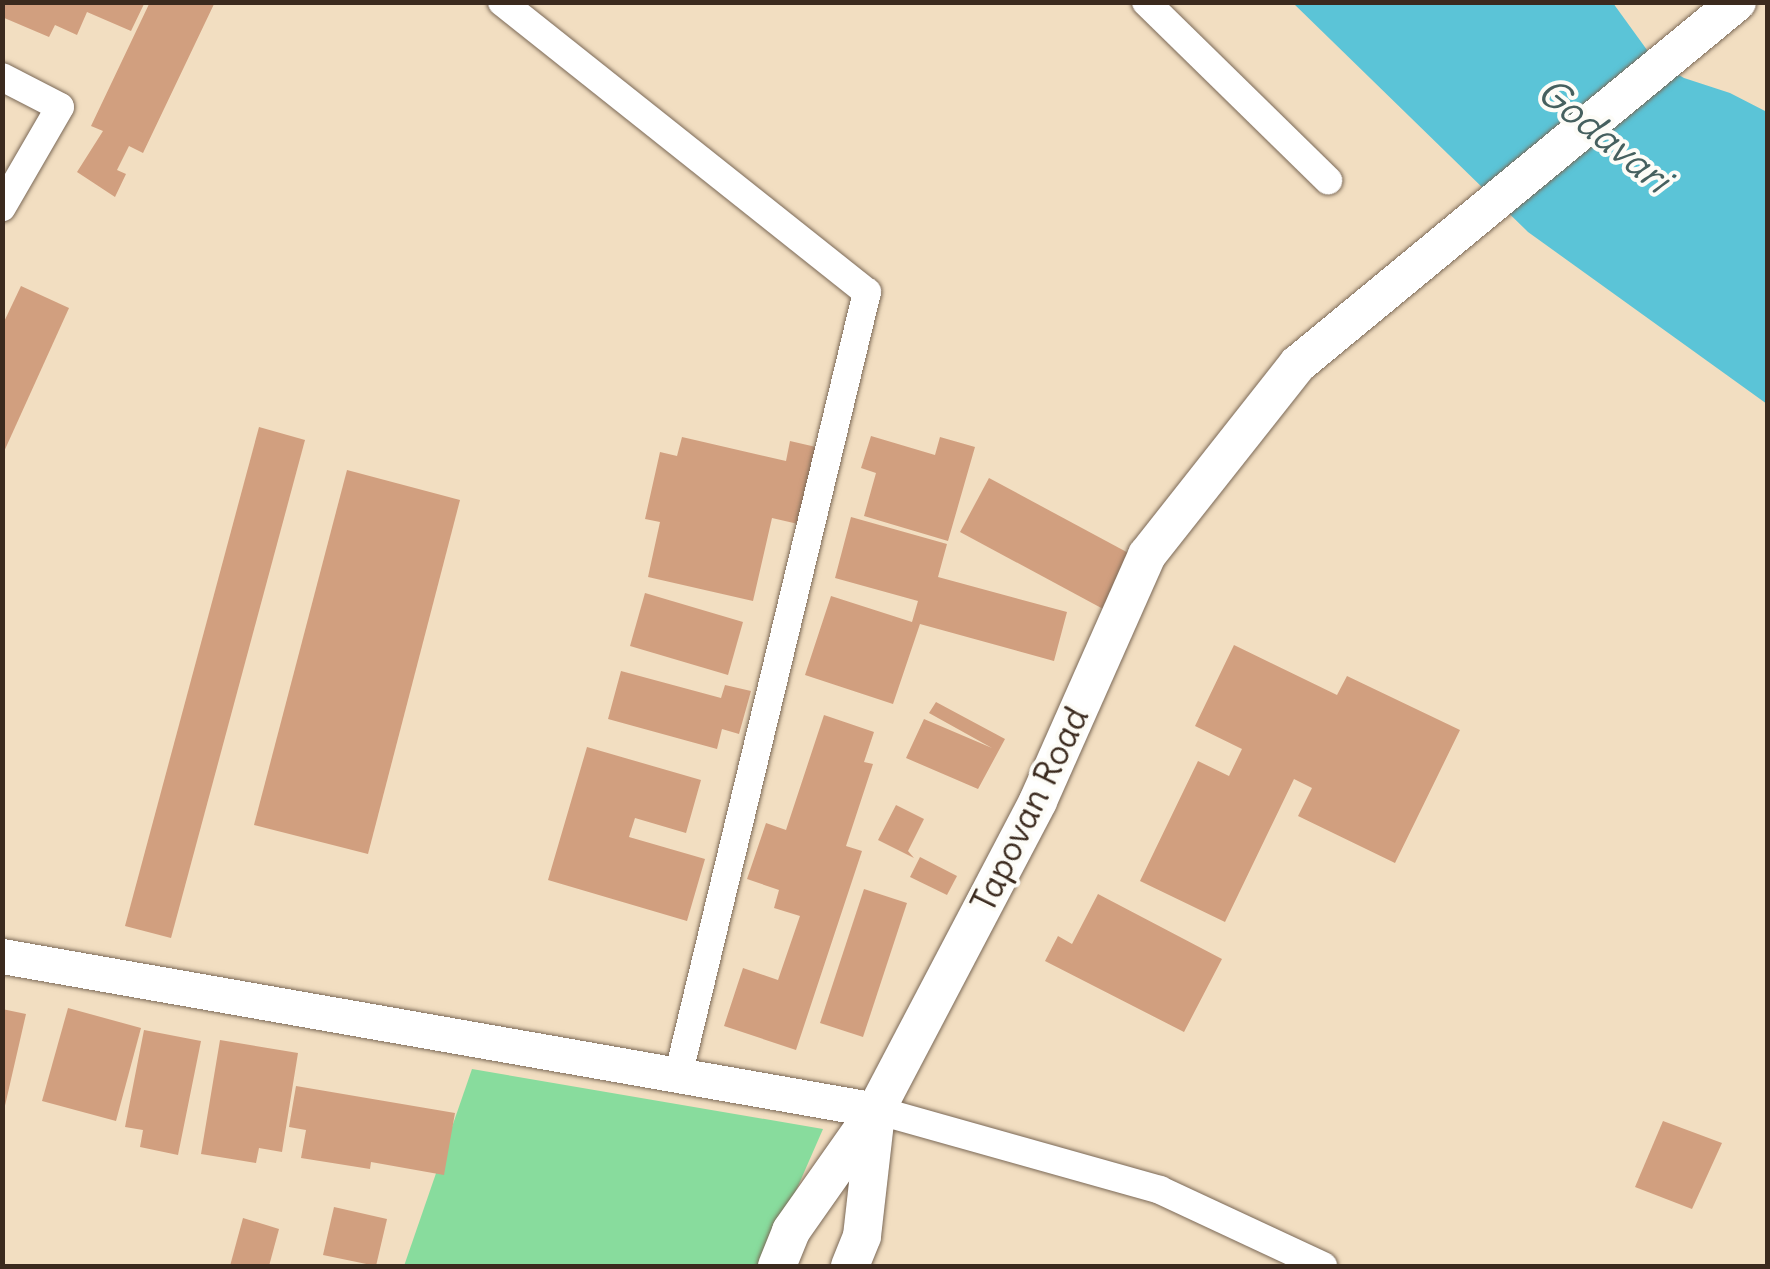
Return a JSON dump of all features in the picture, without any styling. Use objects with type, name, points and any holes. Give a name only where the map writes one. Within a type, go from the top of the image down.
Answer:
[{"type":"main road","name":"Tapovan Road","points":[[777,1266],[791,1230],[876,1110],[1038,801],[1147,555],[1298,364],[1726,12]]},
{"type":"main road","points":[[850,1266],[862,1236],[876,1110]]},
{"type":"street","points":[[502,2],[866,292],[679,1072]]},
{"type":"street","points":[[1146,2],[1328,180]]},
{"type":"street","points":[[2,77],[60,107],[2,208]]},
{"type":"street","points":[[2,956],[679,1072],[876,1110],[1160,1190],[1323,1266]]},
{"type":"green space","points":[[472,1069],[823,1129],[763,1266],[404,1266]]},
{"type":"water","name":"Godavari","points":[[1293,3],[1613,3],[1655,61],[1684,78],[1730,93],[1767,112],[1767,404],[1528,232]]},
{"type":"building","points":[[4,2],[145,2],[131,31],[87,12],[77,35],[55,25],[49,37],[2,17]]},
{"type":"building","points":[[150,2],[215,2],[143,153],[129,146],[117,170],[126,174],[115,197],[77,172],[103,131],[91,126]]},
{"type":"building","points":[[21,286],[69,308],[2,456],[2,326]]},
{"type":"building","points":[[259,427],[305,440],[171,938],[125,926]]},
{"type":"building","points":[[871,436],[935,455],[940,437],[975,447],[948,541],[864,516],[876,473],[861,468]]},
{"type":"building","points":[[682,437],[786,461],[790,441],[816,447],[798,524],[772,518],[753,601],[648,577],[660,522],[645,519],[660,452],[677,456]]},
{"type":"building","points":[[347,470],[460,500],[368,854],[254,825]]},
{"type":"building","points":[[989,478],[1134,556],[1105,610],[960,532]]},
{"type":"building","points":[[851,517],[947,544],[938,577],[1067,612],[1054,661],[920,624],[893,704],[805,675],[831,596],[912,622],[918,601],[835,578]]},
{"type":"building","points":[[645,593],[743,622],[728,675],[630,646]]},
{"type":"building","points":[[1234,645],[1337,695],[1347,676],[1460,730],[1395,863],[1298,816],[1312,788],[1294,779],[1225,922],[1140,881],[1198,761],[1229,776],[1242,749],[1195,726]]},
{"type":"building","points":[[621,671],[721,698],[725,685],[751,691],[739,734],[722,729],[717,749],[608,719]]},
{"type":"building","points":[[936,702],[1005,739],[978,789],[906,758],[924,719],[992,748],[929,713]]},
{"type":"building","points":[[824,715],[874,732],[864,762],[873,764],[846,846],[862,851],[796,1050],[724,1026],[743,968],[778,980],[800,916],[774,908],[779,890],[747,879],[766,823],[786,830]]},
{"type":"building","points":[[587,747],[701,780],[686,833],[635,818],[629,837],[705,859],[687,921],[548,880]]},
{"type":"building","points":[[896,805],[924,819],[908,851],[914,858],[878,840]]},
{"type":"building","points":[[920,857],[957,876],[947,895],[910,877]]},
{"type":"building","points":[[864,889],[907,903],[863,1037],[820,1023]]},
{"type":"building","points":[[1098,894],[1222,959],[1184,1032],[1045,961],[1058,936],[1072,944]]},
{"type":"building","points":[[68,1008],[141,1028],[116,1121],[42,1101]]},
{"type":"building","points":[[2,1009],[26,1014],[4,1110],[2,1110]]},
{"type":"building","points":[[144,1030],[201,1041],[178,1155],[140,1147],[143,1130],[125,1127]]},
{"type":"building","points":[[220,1040],[298,1053],[282,1152],[259,1148],[256,1163],[201,1154]]},
{"type":"building","points":[[296,1086],[455,1113],[444,1175],[371,1162],[370,1169],[301,1158],[306,1130],[289,1127]]},
{"type":"building","points":[[1663,1121],[1722,1143],[1692,1209],[1635,1187]]},
{"type":"building","points":[[334,1207],[387,1219],[376,1266],[323,1255]]},
{"type":"building","points":[[243,1218],[279,1229],[269,1266],[230,1266]]}]
